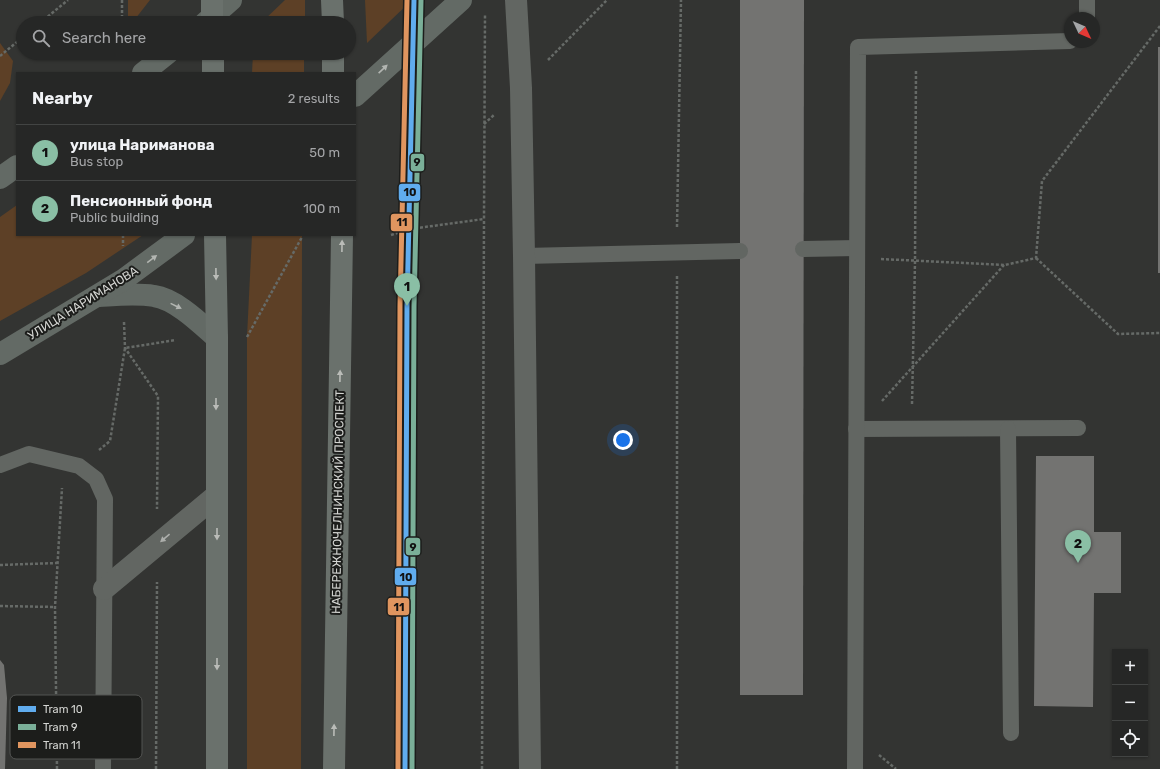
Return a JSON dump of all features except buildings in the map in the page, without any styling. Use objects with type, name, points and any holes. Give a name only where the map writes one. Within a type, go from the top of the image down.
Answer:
[{"type":"main road","points":[[210,16],[232,0]]},
{"type":"main road","points":[[332,0],[333,16]]},
{"type":"main road","points":[[356,95],[461,0]]},
{"type":"main road","points":[[144,72],[159,60]]},
{"type":"main road","points":[[213,60],[213,72]]},
{"type":"main road","points":[[333,60],[333,72]]},
{"type":"main road","points":[[0,178],[16,167]]},
{"type":"main road","name":"УЛИЦА НАРИМАНОВА","points":[[0,354],[123,280],[183,236]]},
{"type":"main road","points":[[215,236],[217,338],[217,769]]},
{"type":"main road","name":"НАБЕРЕЖНОЧЕЛНИНСКИЙ ПРОСПЕКТ","points":[[334,769],[342,236]]},
{"type":"main road","points":[[98,296],[124,294],[156,296],[186,310],[217,338]]},
{"type":"street","points":[[516,0],[521,88],[530,769]]},
{"type":"street","points":[[104,589],[217,495]]},
{"type":"lane","points":[[1087,0],[1087,12]]},
{"type":"lane","points":[[855,769],[858,47],[1064,40]]},
{"type":"lane","points":[[803,249],[857,253]]},
{"type":"lane","points":[[524,256],[740,251]]},
{"type":"lane","points":[[856,429],[911,430],[1078,428]]},
{"type":"lane","points":[[1008,429],[1011,733]]},
{"type":"lane","points":[[0,465],[29,454],[79,466],[96,478],[104,499],[103,695]]},
{"type":"lane","points":[[103,759],[103,769]]},
{"type":"path","points":[[49,16],[68,0]]},
{"type":"path","points":[[122,0],[122,16]]},
{"type":"path","points":[[677,769],[677,252],[681,0]]},
{"type":"path","points":[[482,769],[485,10]]},
{"type":"path","points":[[1036,258],[1042,182],[1160,26]]},
{"type":"path","points":[[0,56],[16,43]]},
{"type":"path","points":[[911,430],[915,262],[916,46]]},
{"type":"path","points":[[391,236],[410,229],[484,219]]},
{"type":"path","points":[[123,236],[123,249]]},
{"type":"path","points":[[247,337],[302,237]]},
{"type":"path","points":[[857,253],[915,262],[1005,264],[1036,258]]},
{"type":"path","points":[[1036,258],[1118,334],[1160,333]]},
{"type":"path","points":[[856,429],[1005,264]]},
{"type":"path","points":[[0,565],[57,563]]},
{"type":"path","points":[[0,606],[55,607]]},
{"type":"shaded area","points":[[128,0],[150,0],[137,16],[128,16]]},
{"type":"shaded area","points":[[285,0],[305,0],[305,16],[268,16]]},
{"type":"shaded area","points":[[365,0],[412,0],[367,43]]},
{"type":"shaded area","points":[[0,43],[13,61],[10,83],[0,101]]},
{"type":"shaded area","points":[[253,60],[304,60],[304,72],[252,72]]},
{"type":"shaded area","points":[[16,206],[16,236],[142,236],[86,273],[0,321],[0,217]]},
{"type":"shaded area","points":[[252,236],[302,236],[301,769],[247,769],[247,337]]},
{"type":"tram line","name":"11","points":[[398,769],[400,306],[407,0]]},
{"type":"tram line","name":"10","points":[[405,769],[407,306],[414,0]]},
{"type":"tram line","name":"9","points":[[412,769],[414,306],[421,0]]},
{"type":"place","name":"улица Нариманова","points":[[407,306]]},
{"type":"place","name":"Пенсионный фонд","points":[[1078,563]]}]
